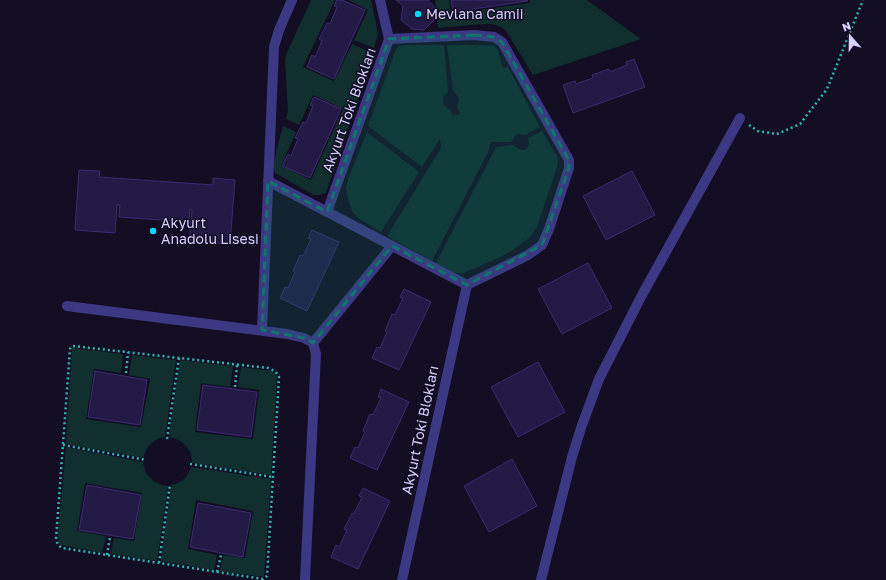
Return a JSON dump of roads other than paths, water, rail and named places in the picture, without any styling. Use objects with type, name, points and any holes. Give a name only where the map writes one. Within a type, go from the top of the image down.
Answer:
[{"type":"street","points":[[262,330],[274,47],[279,30],[292,0]]},
{"type":"street","name":"Akyurt Toki Blokları","points":[[327,212],[389,39],[380,0]]},
{"type":"street","name":"Akyurt Toki Blokları","points":[[389,39],[474,35],[494,37],[502,42],[568,160],[569,168],[549,229],[542,245],[528,255],[467,286],[402,580]]},
{"type":"street","points":[[541,580],[572,457],[599,379],[642,295],[740,118]]},
{"type":"street","points":[[268,181],[467,286]]},
{"type":"street","points":[[313,343],[392,246]]},
{"type":"street","points":[[67,306],[262,330],[304,338],[313,343],[316,354],[305,580]]},
{"type":"place","name":"Mevlana Camii","points":[[418,14]]},
{"type":"place","name":"Akyurt Anadolu Lisesi","points":[[153,231]]}]
